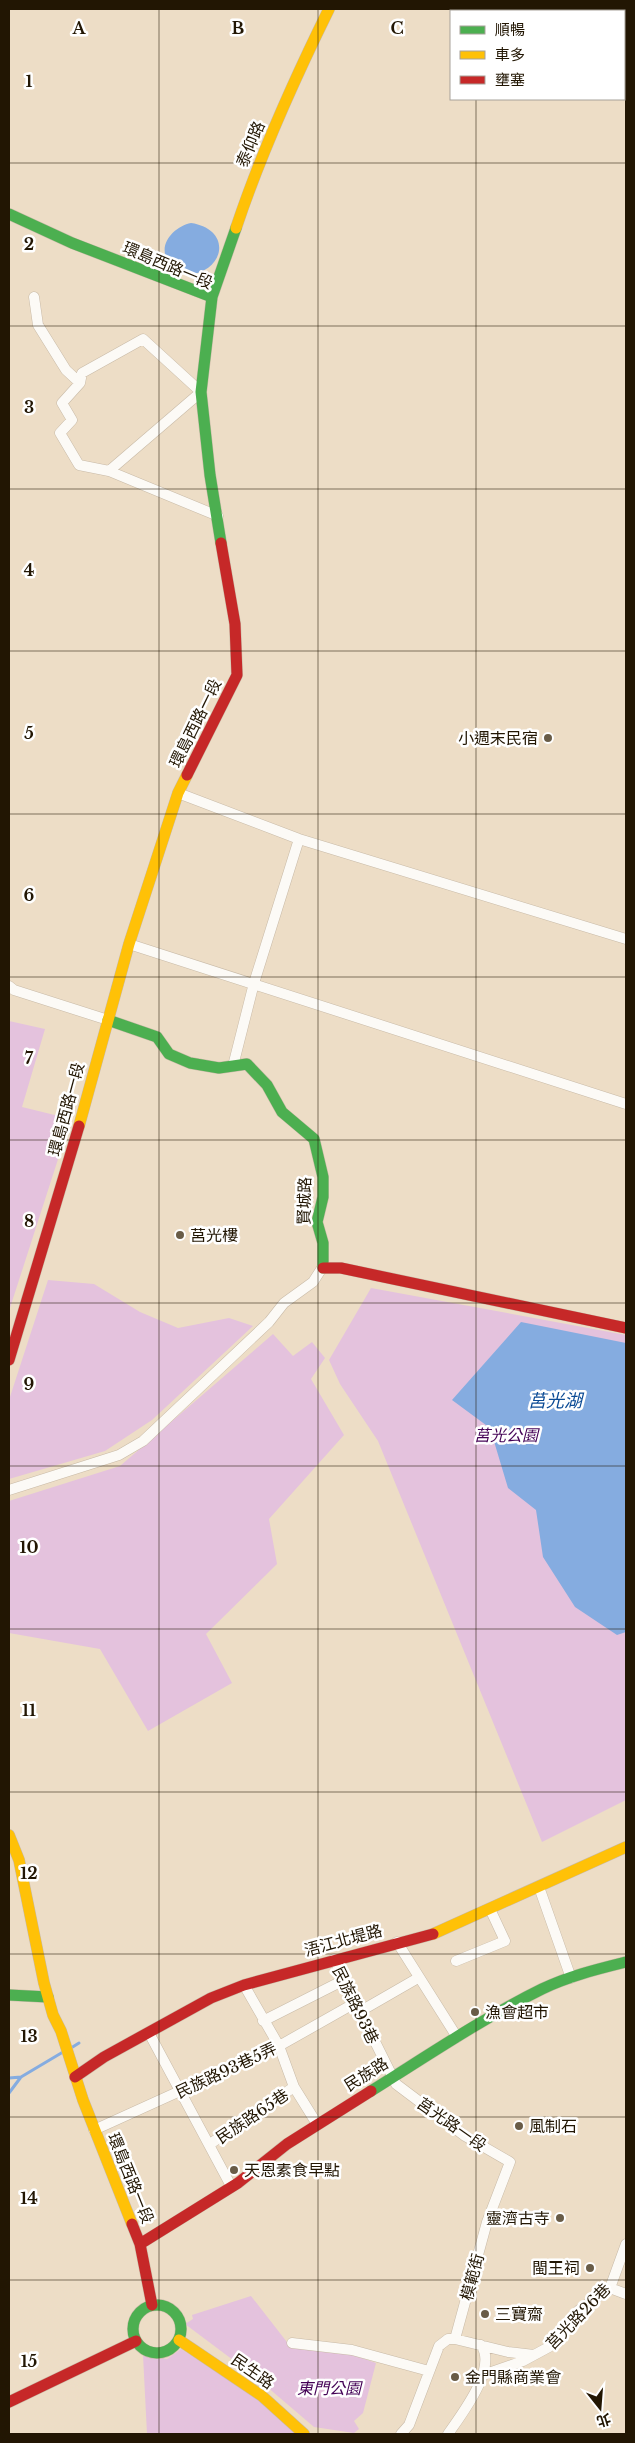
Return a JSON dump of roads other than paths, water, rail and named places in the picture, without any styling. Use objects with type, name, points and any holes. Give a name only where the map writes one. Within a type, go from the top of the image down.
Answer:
[{"type":"main road","name":"泰仰路","points":[[212,297],[252,180],[296,76],[329,9]]},
{"type":"main road","name":"環島西路一段","points":[[9,214],[72,242],[212,297],[200,392],[210,475],[235,624],[237,676],[178,793],[128,944],[68,1165],[9,1360]]},
{"type":"main road","name":"賢城路","points":[[108,1020],[157,1037],[169,1054],[190,1063],[219,1068],[247,1064],[267,1085],[282,1112],[314,1139],[323,1177],[323,1197],[318,1222],[322,1243],[322,1268]]},
{"type":"main road","points":[[322,1268],[341,1268],[626,1328]]},
{"type":"main road","points":[[9,1835],[18,1860],[48,1997],[9,1995]]},
{"type":"main road","name":"浯江北堤路","points":[[75,2077],[104,2057],[211,1998],[244,1985],[334,1959],[442,1932],[626,1847]]},
{"type":"main road","name":"民族路","points":[[140,2244],[238,2183],[287,2144],[317,2124],[393,2081],[457,2037],[543,1989],[571,1978],[626,1962]]},
{"type":"main road","name":"環島西路一段","points":[[48,1997],[94,2130],[140,2244],[152,2305]]},
{"type":"main road","points":[[152,2305],[166,2307],[178,2317],[181,2332],[179,2340],[175,2346],[162,2353],[147,2351],[136,2342],[133,2328],[135,2321],[144,2310],[152,2305]]},
{"type":"main road","name":"民生路","points":[[179,2340],[262,2396],[304,2434]]},
{"type":"main road","points":[[9,2402],[136,2342]]},
{"type":"street","points":[[34,297],[38,325],[66,370],[80,383]]},
{"type":"street","points":[[109,471],[200,392],[143,339],[82,373],[80,383],[62,403],[72,420],[60,433],[79,465],[109,471],[218,516]]},
{"type":"street","points":[[178,793],[299,839],[626,939]]},
{"type":"street","points":[[233,1066],[254,984],[299,839]]},
{"type":"street","points":[[128,944],[626,1104]]},
{"type":"street","points":[[9,986],[14,990],[108,1020]]},
{"type":"street","points":[[9,1490],[119,1455],[143,1441],[270,1322],[284,1303],[313,1282],[322,1268]]},
{"type":"street","points":[[539,1887],[571,1978]]},
{"type":"street","points":[[456,1960],[505,1941],[490,1909]]},
{"type":"street","points":[[397,1942],[457,2037]]},
{"type":"street","name":"民族路93巷","points":[[334,1959],[393,2081]]},
{"type":"street","name":"民族路93巷5弄","points":[[94,2130],[279,2046],[418,1978]]},
{"type":"street","points":[[263,2022],[344,1980]]},
{"type":"street","name":"民族路65巷","points":[[244,1985],[263,2022],[279,2046],[294,2087],[317,2124]]},
{"type":"street","points":[[149,2033],[231,2186]]},
{"type":"street","name":"莒光路一段","points":[[393,2081],[465,2136],[510,2162]]},
{"type":"street","name":"民族路65巷","points":[[210,2144],[294,2087]]},
{"type":"street","name":"模範街","points":[[455,2339],[489,2215],[510,2162]]},
{"type":"street","name":"莒光路26巷","points":[[480,2376],[536,2355],[555,2342],[579,2310],[610,2288],[626,2244]]},
{"type":"street","points":[[610,2288],[626,2294]]},
{"type":"street","points":[[401,2434],[410,2425],[440,2346],[448,2339],[508,2352],[536,2355]]},
{"type":"street","points":[[292,2343],[352,2350],[429,2371]]},
{"type":"street","points":[[448,2434],[473,2398],[486,2359],[484,2350],[480,2345]]},
{"type":"water","points":[[191,223],[204,227],[213,233],[218,241],[219,250],[210,266],[201,272],[188,275],[168,261],[165,255],[165,248],[166,242],[174,232]]},
{"type":"water","name":"莒光湖","points":[[521,1322],[626,1343],[626,1632],[617,1635],[575,1607],[543,1557],[536,1510],[508,1488],[490,1428],[452,1400]]},
{"type":"waterway","points":[[71,2048],[79,2043]]},
{"type":"waterway","points":[[9,2093],[21,2077],[63,2052]]},
{"type":"waterway","points":[[9,2078],[21,2077]]},
{"type":"place","name":"小週末民宿","points":[[548,738]]},
{"type":"place","name":"莒光樓","points":[[180,1235]]},
{"type":"place","name":"漁會超市","points":[[475,2012]]},
{"type":"place","name":"風制石","points":[[519,2126]]},
{"type":"place","name":"天恩素食早點","points":[[234,2170]]},
{"type":"place","name":"靈濟古寺","points":[[560,2218]]},
{"type":"place","name":"閩王祠","points":[[590,2268]]},
{"type":"place","name":"三寶齋","points":[[485,2314]]},
{"type":"place","name":"金門縣商業會","points":[[455,2377]]},
{"type":"park label","name":"莒光公園","points":[[506,1435]]},
{"type":"park label","name":"東門公園","points":[[329,2388]]}]
